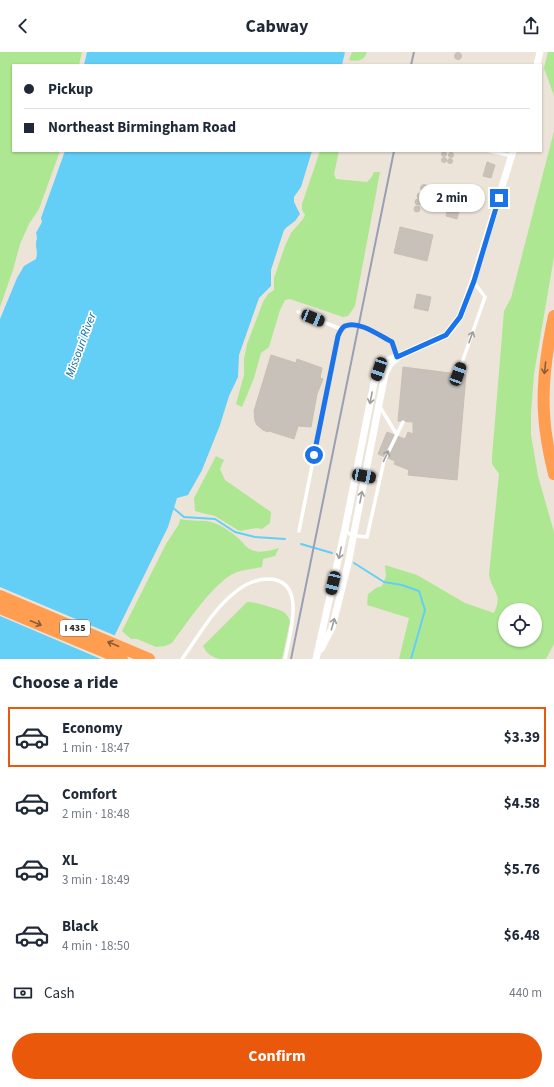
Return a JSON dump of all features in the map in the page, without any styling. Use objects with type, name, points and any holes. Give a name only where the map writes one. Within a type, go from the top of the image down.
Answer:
[{"type":"highway","points":[[554,316],[549,342],[543,392],[546,439],[554,474]]},
{"type":"highway","name":"I 435","points":[[0,596],[149,659]]},
{"type":"highway","name":"I 435","points":[[0,608],[122,659]]},
{"type":"street","points":[[536,64],[540,52]]},
{"type":"street","points":[[316,659],[345,529],[374,383],[379,369],[383,363],[389,359],[397,357],[446,335],[460,317],[474,281],[512,154]]},
{"type":"street","points":[[316,659],[332,628],[348,564],[385,374],[390,364],[397,357]]},
{"type":"lane","points":[[497,152],[512,154]]},
{"type":"lane","points":[[458,374],[485,297],[474,281]]},
{"type":"lane","points":[[298,312],[341,329]]},
{"type":"lane","points":[[299,531],[338,336],[341,329],[346,326],[366,328],[392,342],[397,357]]},
{"type":"lane","points":[[379,404],[397,435]]},
{"type":"lane","points":[[345,529],[348,534],[353,536],[367,537],[384,461],[403,422]]},
{"type":"lane","points":[[357,466],[364,476],[380,479]]},
{"type":"lane","points":[[182,659],[216,612],[233,593],[254,581],[273,579],[285,585],[289,589],[294,606],[285,659]]},
{"type":"green space","points":[[0,52],[82,52],[79,64],[12,64],[12,152],[60,152],[39,209],[29,224],[20,244],[0,307]]},
{"type":"green space","points":[[352,52],[367,52],[362,59],[355,61],[349,60]]},
{"type":"green space","points":[[548,52],[554,52],[554,96],[544,68]]},
{"type":"green space","points":[[554,131],[554,257],[534,374],[531,435],[538,476],[554,532],[554,644],[546,659],[399,659],[409,618],[367,605],[368,594],[376,588],[382,586],[386,576],[385,565],[417,575],[465,603],[494,613],[497,606],[497,597],[489,575],[499,474],[492,464],[492,457],[504,311],[511,298]]},
{"type":"green space","points":[[320,152],[339,152],[334,174],[336,179],[367,182],[374,172],[380,172],[355,306],[348,316],[343,317],[290,299],[285,300],[280,310],[269,347],[261,353],[254,378],[242,407],[236,404],[244,375],[244,359],[247,344],[263,302],[268,294],[274,290],[274,278],[285,246],[291,233],[305,215],[302,210],[302,204]]},
{"type":"green space","points":[[216,456],[224,460],[220,469],[225,480],[271,512],[270,523],[262,529],[256,528],[240,531],[215,516],[195,511],[194,498]]},
{"type":"green space","points":[[180,519],[206,521],[217,524],[230,531],[247,548],[258,552],[279,548],[275,556],[263,559],[262,567],[237,572],[220,584],[193,614],[172,643],[165,646],[156,647],[137,639],[131,639],[122,631],[166,544],[179,524]]},
{"type":"green space","points":[[247,602],[257,603],[278,609],[284,612],[288,617],[290,621],[282,659],[220,659],[210,655],[203,646]]},
{"type":"water","points":[[87,52],[345,52],[342,64],[84,64]]},
{"type":"water","name":"Missouri River","points":[[65,152],[312,152],[301,187],[294,197],[294,202],[300,214],[295,221],[284,230],[271,270],[271,286],[259,298],[239,355],[238,377],[229,396],[220,425],[202,470],[188,495],[177,498],[168,527],[103,659],[0,659],[0,319],[17,278],[24,266],[36,259],[36,233],[42,222],[41,218]]},
{"type":"pier","points":[[0,587],[116,636],[105,659],[101,659],[0,616]]},
{"type":"building","points":[[458,53],[461,56],[458,59],[455,56]]},
{"type":"building","points":[[442,152],[446,152],[446,156],[442,156]]},
{"type":"building","points":[[449,153],[453,153],[453,157],[449,157]]},
{"type":"building","points":[[442,158],[446,158],[446,162],[442,162]]},
{"type":"building","points":[[448,159],[452,159],[452,163],[448,163]]},
{"type":"building","points":[[487,162],[495,165],[491,178],[483,176]]},
{"type":"building","points":[[424,185],[427,188],[424,191],[421,188]]},
{"type":"building","points":[[430,189],[434,189],[434,193],[430,193]]},
{"type":"building","points":[[440,190],[443,193],[440,196],[437,193]]},
{"type":"building","points":[[420,193],[423,196],[420,199],[417,196]]},
{"type":"building","points":[[428,198],[432,198],[432,202],[428,202]]},
{"type":"building","points":[[418,199],[421,202],[418,205],[415,202]]},
{"type":"building","points":[[438,199],[441,202],[438,205],[435,202]]},
{"type":"building","points":[[450,200],[461,203],[457,219],[446,216]]},
{"type":"building","points":[[417,206],[420,209],[417,212],[414,209]]},
{"type":"building","points":[[400,227],[433,235],[427,261],[394,253]]},
{"type":"building","points":[[417,294],[431,297],[428,311],[414,308]]},
{"type":"building","points":[[271,355],[296,363],[297,359],[322,368],[320,378],[323,379],[317,394],[311,427],[298,426],[294,439],[263,430],[255,421],[254,411]]},
{"type":"building","points":[[403,367],[466,375],[457,480],[408,475],[409,470],[394,464],[395,461],[378,454],[387,432],[405,439],[408,432],[413,434],[413,422],[398,421]]},
{"type":"waterway","points":[[172,507],[184,517],[215,519],[235,532],[255,537],[285,539]]},
{"type":"waterway","points":[[301,544],[332,553]]},
{"type":"waterway","points":[[354,563],[384,582],[402,585],[419,591],[425,610],[411,659]]},
{"type":"railway","points":[[411,64],[414,52]]},
{"type":"railway","points":[[291,659],[394,152]]},
{"type":"route","points":[[314,455],[338,336],[341,329],[346,326],[366,328],[392,342],[397,357],[446,335],[460,317],[474,281],[499,198]]}]
